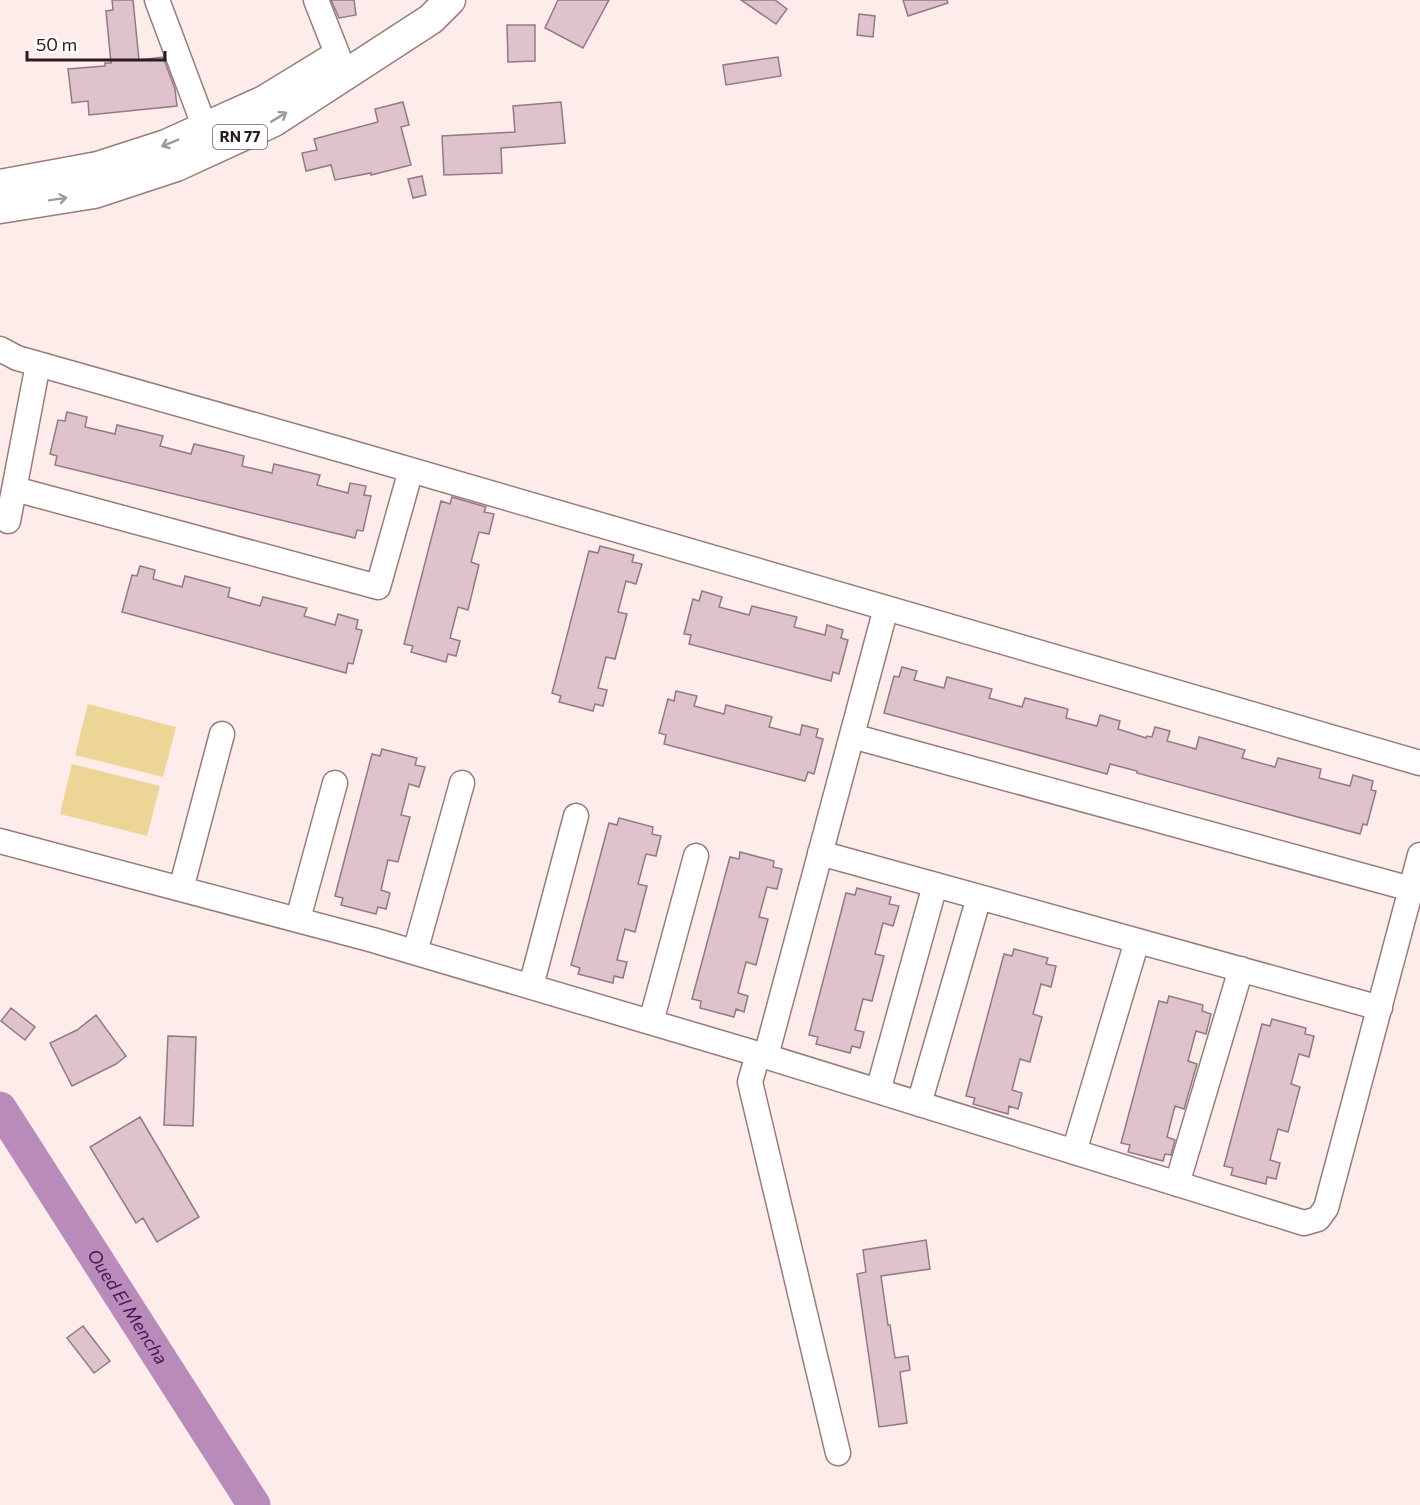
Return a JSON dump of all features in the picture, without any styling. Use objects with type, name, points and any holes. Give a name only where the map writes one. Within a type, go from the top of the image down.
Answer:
[{"type":"main road","name":"RN 77","points":[[0,185],[98,167],[166,145],[264,101],[338,56],[420,0]]},
{"type":"main road","name":"RN 77","points":[[0,208],[94,193],[176,166],[274,121],[431,19],[450,0]]},
{"type":"street","points":[[157,0],[204,128]]},
{"type":"street","points":[[315,0],[338,56]]},
{"type":"street","points":[[0,349],[17,358],[1420,763]]},
{"type":"street","points":[[8,521],[38,364]]},
{"type":"street","points":[[15,489],[378,586],[411,470]]},
{"type":"street","points":[[838,1453],[750,1082],[762,1055],[820,853],[886,608]]},
{"type":"street","points":[[181,889],[222,734]]},
{"type":"street","points":[[852,736],[1411,889]]},
{"type":"street","points":[[298,919],[336,783]]},
{"type":"street","points":[[415,952],[462,783]]},
{"type":"street","points":[[531,986],[576,816]]},
{"type":"street","points":[[0,841],[415,952],[762,1055],[1304,1223],[1318,1220],[1326,1208],[1420,855]]},
{"type":"street","points":[[820,853],[1380,1008]]},
{"type":"street","points":[[651,1022],[696,856]]},
{"type":"street","points":[[878,1091],[935,885]]},
{"type":"street","points":[[919,1104],[979,897]]},
{"type":"street","points":[[1074,1152],[1137,941]]},
{"type":"street","points":[[1177,1184],[1241,969]]},
{"type":"shaded area","points":[[88,704],[176,727],[163,777],[75,755]]},
{"type":"shaded area","points":[[72,764],[160,786],[147,836],[60,814]]},
{"type":"building","points":[[112,0],[133,0],[139,60],[163,57],[175,89],[177,106],[89,115],[88,101],[72,103],[68,69],[105,66],[105,63],[111,63],[106,11],[113,10]]},
{"type":"building","points":[[331,0],[354,0],[356,15],[339,18]]},
{"type":"building","points":[[558,0],[609,0],[583,48],[545,28]]},
{"type":"building","points":[[741,0],[775,0],[787,9],[776,24]]},
{"type":"building","points":[[903,0],[947,0],[948,3],[908,16]]},
{"type":"building","points":[[859,14],[875,16],[873,37],[857,35]]},
{"type":"building","points":[[507,25],[535,25],[535,61],[508,62]]},
{"type":"building","points":[[778,57],[781,76],[726,85],[723,65]]},
{"type":"building","points":[[403,102],[409,125],[401,127],[411,165],[371,175],[371,173],[335,180],[331,165],[306,171],[302,153],[317,150],[314,139],[378,122],[375,109]]},
{"type":"building","points":[[561,102],[565,143],[501,148],[502,173],[444,175],[442,136],[515,132],[513,106]]},
{"type":"building","points":[[422,176],[426,195],[413,198],[408,179]]},
{"type":"building","points":[[67,412],[87,417],[85,427],[115,434],[117,425],[163,436],[160,446],[191,454],[194,444],[244,456],[242,466],[272,473],[274,464],[320,475],[317,485],[348,493],[350,483],[366,486],[364,495],[371,496],[363,531],[357,530],[355,538],[55,465],[57,456],[50,454],[58,420],[65,421]]},
{"type":"building","points":[[452,497],[486,507],[484,512],[494,514],[489,534],[479,532],[471,562],[479,565],[468,610],[458,607],[450,638],[460,641],[456,656],[448,654],[446,662],[411,652],[413,646],[404,644],[441,501],[450,504]]},
{"type":"building","points":[[600,546],[634,555],[632,562],[642,564],[636,584],[626,581],[618,612],[627,614],[615,659],[606,657],[598,688],[607,690],[603,706],[595,704],[593,711],[559,702],[561,696],[552,693],[589,551],[598,553]]},
{"type":"building","points":[[140,566],[155,570],[153,579],[182,587],[185,576],[230,588],[228,597],[260,606],[263,597],[307,608],[304,616],[335,625],[338,614],[358,620],[356,629],[362,630],[353,664],[348,663],[346,673],[122,612],[132,575],[137,576]]},
{"type":"building","points":[[702,591],[722,597],[719,607],[749,615],[752,606],[797,617],[794,627],[825,635],[827,625],[843,630],[841,638],[848,640],[839,674],[833,672],[831,681],[689,644],[691,635],[684,634],[693,599],[699,601]]},
{"type":"building","points":[[902,667],[917,671],[914,680],[944,688],[947,677],[992,689],[989,698],[1022,707],[1025,698],[1068,709],[1066,718],[1097,726],[1100,715],[1120,721],[1118,729],[1146,738],[1147,736],[1152,737],[1155,727],[1170,731],[1167,741],[1196,749],[1199,737],[1245,750],[1242,758],[1275,767],[1278,758],[1321,769],[1319,778],[1350,786],[1353,775],[1373,781],[1371,790],[1376,791],[1367,825],[1363,824],[1360,834],[1110,764],[1107,774],[884,713],[894,676],[899,677]]},
{"type":"building","points":[[676,691],[697,696],[694,706],[724,714],[726,705],[772,717],[769,727],[800,735],[802,725],[818,729],[816,737],[823,739],[814,774],[808,772],[805,781],[664,744],[666,735],[659,733],[668,699],[674,701]]},
{"type":"building","points":[[382,749],[417,758],[415,765],[425,767],[419,787],[409,784],[401,815],[410,817],[398,862],[388,860],[381,890],[390,893],[386,909],[378,907],[376,914],[341,905],[343,898],[335,896],[372,754],[380,756]]},
{"type":"building","points":[[619,818],[653,827],[652,834],[661,836],[656,856],[646,854],[638,884],[647,886],[635,932],[625,929],[617,960],[627,962],[623,978],[614,976],[613,983],[578,974],[580,968],[571,965],[609,823],[617,825]]},
{"type":"building","points":[[740,852],[774,861],[773,867],[782,869],[777,889],[767,887],[759,917],[768,919],[756,965],[746,962],[738,993],[748,996],[744,1012],[736,1009],[734,1017],[700,1008],[701,1001],[692,999],[730,857],[739,859]]},
{"type":"building","points":[[857,888],[891,897],[889,904],[899,906],[893,926],[883,923],[875,954],[884,956],[872,1001],[863,999],[855,1030],[864,1032],[860,1048],[852,1046],[850,1053],[816,1044],[818,1037],[809,1035],[846,893],[855,895]]},
{"type":"building","points":[[1014,949],[1048,958],[1046,964],[1056,966],[1051,987],[1041,984],[1033,1014],[1042,1017],[1030,1062],[1020,1059],[1012,1090],[1022,1093],[1018,1109],[1009,1106],[1008,1114],[973,1104],[975,1098],[966,1096],[1004,954],[1012,956]]},
{"type":"building","points":[[1169,996],[1203,1005],[1202,1011],[1211,1014],[1206,1034],[1196,1031],[1188,1061],[1197,1064],[1184,1109],[1175,1106],[1167,1137],[1175,1140],[1171,1155],[1165,1154],[1163,1161],[1128,1152],[1130,1145],[1121,1143],[1159,1001],[1167,1003]]},
{"type":"building","points":[[11,1008],[35,1027],[25,1040],[1,1021]]},
{"type":"building","points":[[96,1015],[126,1056],[116,1064],[72,1086],[50,1043],[77,1030]]},
{"type":"building","points":[[1272,1019],[1306,1028],[1305,1034],[1314,1036],[1309,1057],[1299,1054],[1291,1084],[1300,1087],[1288,1132],[1278,1129],[1270,1160],[1280,1163],[1276,1179],[1267,1177],[1266,1184],[1231,1175],[1233,1168],[1224,1166],[1262,1024],[1270,1026]]},
{"type":"building","points":[[168,1036],[196,1037],[193,1126],[164,1125]]},
{"type":"building","points":[[140,1117],[199,1217],[157,1242],[143,1218],[136,1223],[90,1147]]},
{"type":"building","points":[[926,1240],[930,1269],[881,1276],[895,1358],[908,1356],[910,1370],[900,1372],[907,1423],[879,1427],[857,1274],[866,1272],[863,1250]]},
{"type":"building","points":[[83,1326],[110,1361],[94,1373],[67,1338]]},
{"type":"waterway","name":"Oued El Mencha","points":[[0,1108],[254,1505]]}]
